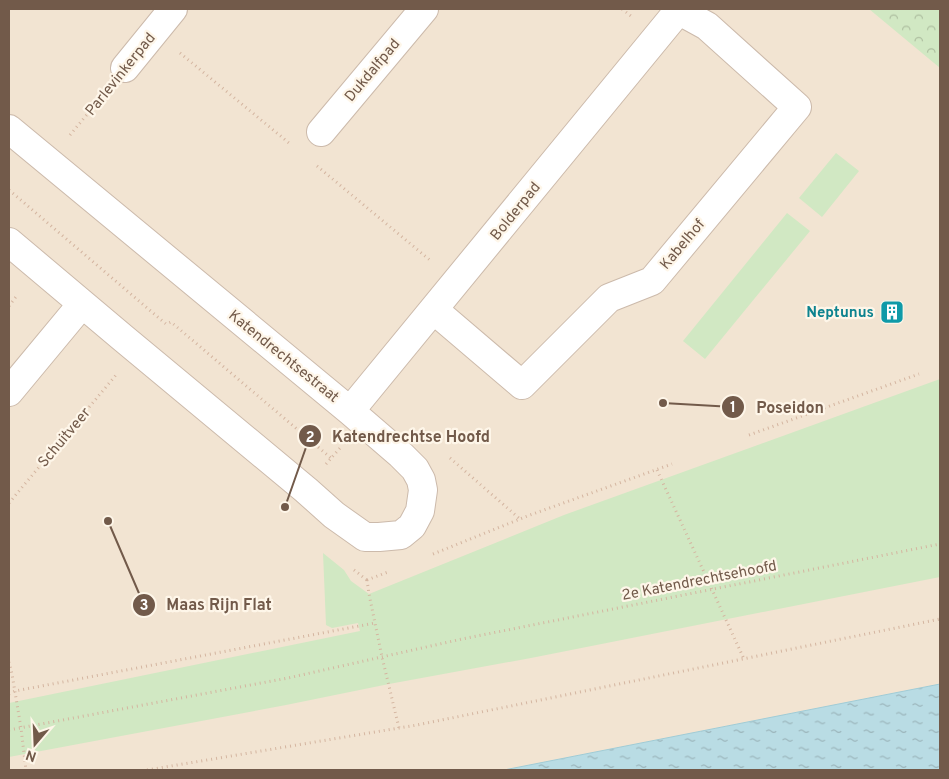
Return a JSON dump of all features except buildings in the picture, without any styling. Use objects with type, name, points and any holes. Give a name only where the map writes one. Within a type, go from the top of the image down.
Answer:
[{"type":"street","name":"Parlevinkerpad","points":[[125,68],[174,9]]},
{"type":"street","name":"Dukdalfpad","points":[[321,132],[424,9]]},
{"type":"street","name":"Bolderpad","points":[[350,411],[678,10]]},
{"type":"street","name":"Kabelhof","points":[[434,310],[522,385],[609,298],[652,281],[797,107],[708,26],[678,10]]},
{"type":"street","name":"Katendrechtsestraat","points":[[9,129],[401,455],[415,469],[421,480],[423,490],[420,511],[412,526],[401,535],[365,537],[334,516],[306,490],[9,242]]},
{"type":"street","points":[[9,392],[82,304]]},
{"type":"path","name":"Parlevinkerpad","points":[[66,140],[125,68]]},
{"type":"path","points":[[9,190],[166,324],[171,322],[330,458]]},
{"type":"path","points":[[9,306],[20,292]]},
{"type":"path","name":"Schuitveer","points":[[9,503],[119,370]]},
{"type":"path","points":[[750,435],[919,374]]},
{"type":"path","points":[[325,465],[341,446]]},
{"type":"path","points":[[430,555],[530,514],[672,464]]},
{"type":"path","points":[[657,470],[744,659]]},
{"type":"path","name":"2e Katendrechtsehoofd","points":[[9,730],[288,678],[462,639],[940,544]]},
{"type":"path","points":[[394,570],[367,580],[382,657],[399,728]]},
{"type":"path","points":[[147,770],[399,728],[940,619]]},
{"type":"path","points":[[9,694],[15,691],[375,623]]},
{"type":"path","points":[[9,662],[21,728],[26,770]]},
{"type":"shaded area","points":[[9,9],[940,9],[940,684],[504,770],[9,770]]},
{"type":"green space","points":[[869,9],[940,9],[940,68]]},
{"type":"green space","points":[[836,153],[859,171],[822,217],[799,198]]},
{"type":"green space","points":[[787,213],[810,231],[705,359],[683,341]]},
{"type":"green space","points":[[940,379],[940,577],[531,658],[9,757],[9,703],[360,631],[358,623],[332,628],[326,625],[323,553],[344,570],[351,581],[369,594],[564,515]]},
{"type":"water","points":[[940,684],[940,770],[504,770]]},
{"type":"place","name":"Neptunus","points":[[892,312]]},
{"type":"place","name":"Poseidon","points":[[663,403]]},
{"type":"place","name":"Katendrechtse Hoofd","points":[[285,507]]},
{"type":"place","name":"Maas Rijn Flat","points":[[108,521]]}]
